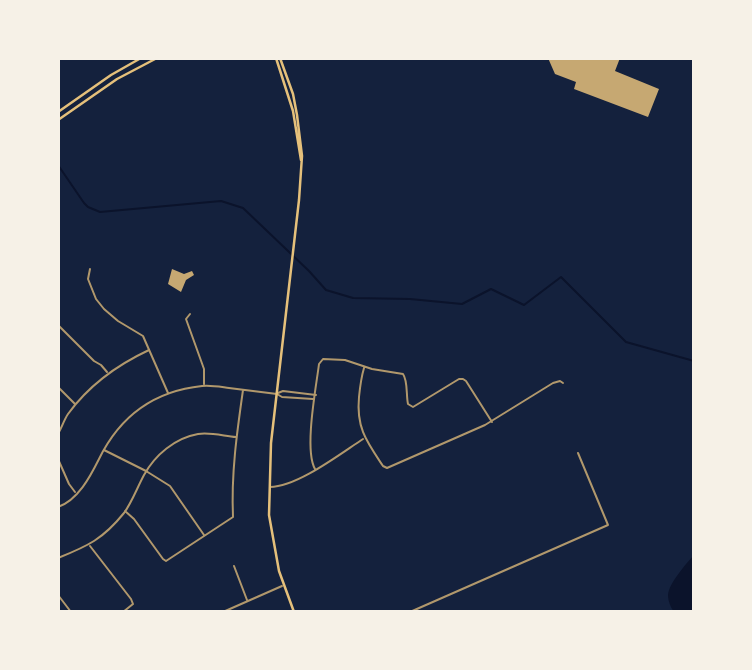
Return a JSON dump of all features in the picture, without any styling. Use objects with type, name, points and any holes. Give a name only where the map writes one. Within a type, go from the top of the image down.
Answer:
[{"type":"main road","points":[[58,112],[111,75],[141,58]]},
{"type":"main road","points":[[58,120],[117,79],[157,58]]},
{"type":"main road","points":[[278,58],[289,80],[302,156],[271,443],[269,515],[283,585],[294,612]]},
{"type":"main road","points":[[72,102],[76,108]]},
{"type":"street","points":[[90,269],[88,279],[96,299],[118,321],[143,336],[168,394]]},
{"type":"street","points":[[190,314],[186,319],[204,369],[204,385]]},
{"type":"street","points":[[58,326],[108,373]]},
{"type":"street","points":[[58,433],[76,405],[108,373],[150,350]]},
{"type":"street","points":[[315,469],[310,450],[321,360],[345,359],[405,375],[406,395],[411,407],[463,379],[492,422]]},
{"type":"street","points":[[365,366],[361,377],[358,413],[360,425],[365,438],[387,468],[492,422],[553,383],[564,383]]},
{"type":"street","points":[[58,507],[72,499],[90,476],[103,450],[127,418],[168,394],[204,385],[277,394],[282,397],[315,399]]},
{"type":"street","points":[[58,387],[76,405]]},
{"type":"street","points":[[125,512],[134,519],[166,561],[233,517],[232,497],[243,390]]},
{"type":"street","points":[[277,394],[282,391],[316,395]]},
{"type":"street","points":[[58,558],[90,545],[107,532],[125,512],[146,471],[161,452],[172,444],[197,434],[237,437]]},
{"type":"street","points":[[269,486],[285,485],[365,438]]},
{"type":"street","points":[[103,450],[170,486],[205,536]]},
{"type":"street","points":[[410,612],[608,525],[578,453]]},
{"type":"street","points":[[58,459],[76,494]]},
{"type":"street","points":[[90,545],[131,599],[133,604],[123,612]]},
{"type":"street","points":[[234,566],[247,601]]},
{"type":"street","points":[[223,612],[283,585]]},
{"type":"street","points":[[58,595],[71,612]]},
{"type":"water","points":[[694,555],[694,612],[674,612],[669,600],[669,590]]},
{"type":"building","points":[[548,58],[620,58],[615,71],[659,89],[648,117],[574,89],[576,82],[555,74]]},
{"type":"building","points":[[172,269],[184,274],[192,271],[194,275],[186,280],[181,292],[168,284]]},
{"type":"waterway","points":[[58,165],[84,203],[100,212],[221,201],[243,208],[326,290],[353,298],[410,299],[462,304],[491,289],[524,305],[561,277],[626,342],[694,361]]}]
